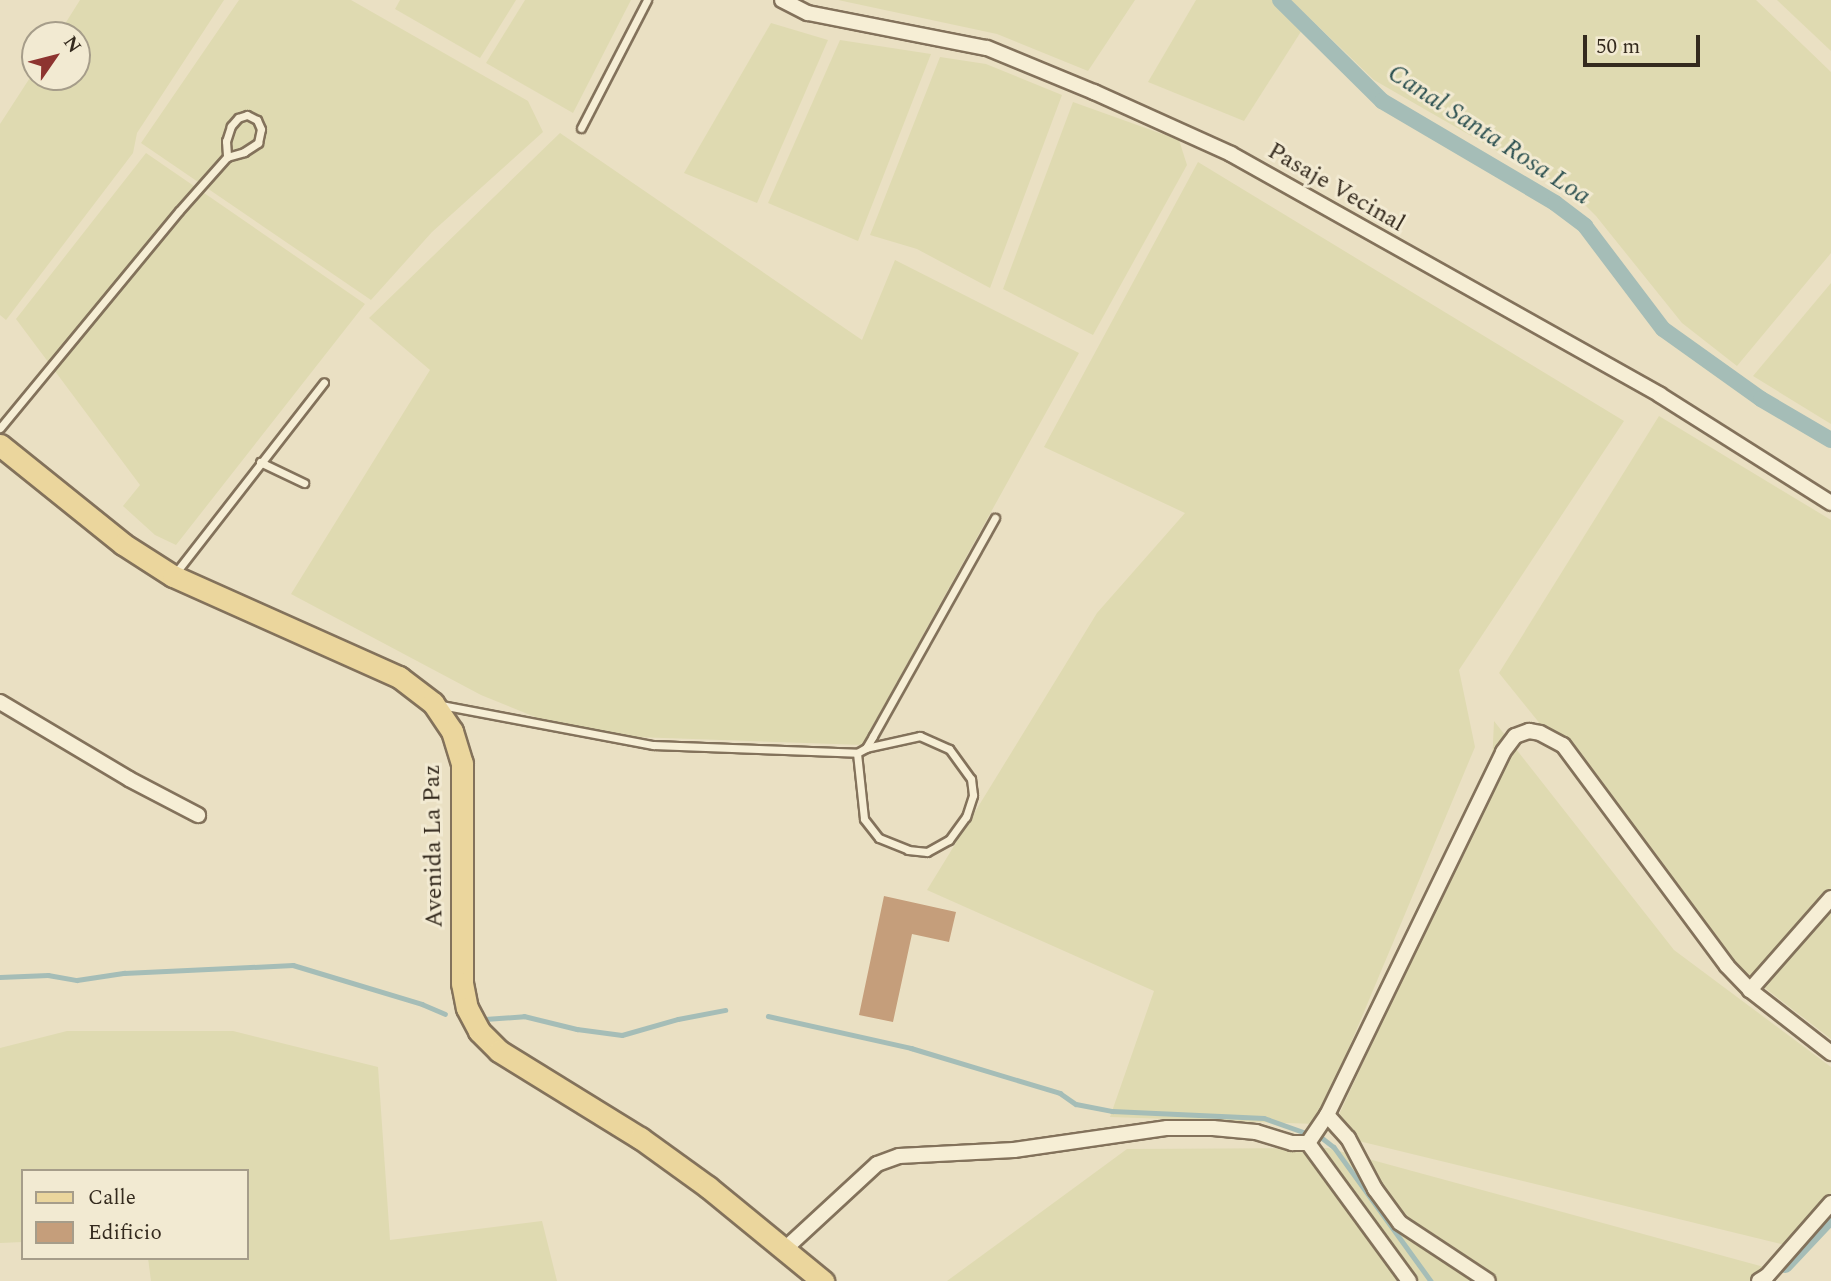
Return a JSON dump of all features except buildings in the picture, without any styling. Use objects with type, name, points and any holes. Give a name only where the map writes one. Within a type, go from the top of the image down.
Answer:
[{"type":"main road","name":"Avenida La Paz","points":[[0,445],[123,544],[173,576],[399,677],[433,703],[452,732],[462,763],[462,983],[467,1008],[479,1031],[499,1051],[533,1074],[640,1139],[786,1248],[823,1281]]},
{"type":"street","name":"Pasaje Vecinal","points":[[782,0],[808,13],[987,48],[1094,92],[1231,154],[1660,395],[1831,503]]},
{"type":"street","points":[[0,702],[129,779],[198,815]]},
{"type":"street","points":[[1308,1143],[1327,1115],[1503,752],[1515,736],[1529,731],[1540,733],[1563,746],[1727,966],[1750,990],[1831,1053]]},
{"type":"street","points":[[1750,990],[1831,898]]},
{"type":"street","points":[[1327,1115],[1348,1138],[1375,1189],[1400,1223],[1488,1281]]},
{"type":"street","points":[[786,1248],[877,1164],[899,1156],[1014,1150],[1167,1129],[1213,1128],[1256,1132],[1292,1143],[1308,1143]]},
{"type":"street","points":[[1308,1143],[1409,1281]]},
{"type":"street","points":[[1759,1281],[1767,1276],[1831,1203]]},
{"type":"lane","points":[[581,128],[646,0]]},
{"type":"lane","points":[[0,428],[179,211],[228,157],[244,152],[258,143],[261,129],[257,120],[247,115],[238,118],[231,126],[226,141],[228,157]]},
{"type":"lane","points":[[173,576],[324,382]]},
{"type":"lane","points":[[260,461],[304,483]]},
{"type":"lane","points":[[866,748],[995,518]]},
{"type":"lane","points":[[433,703],[653,745],[857,753],[866,748],[920,736],[949,749],[971,779],[973,795],[965,817],[948,839],[927,852],[908,850],[879,838],[864,819],[857,753]]},
{"type":"shaded area","points":[[80,0],[224,0],[137,133],[133,153],[6,320],[0,315],[0,124],[21,91],[91,91],[91,21],[67,21]]},
{"type":"shaded area","points":[[239,0],[351,0],[528,101],[543,132],[432,232],[371,300],[141,143]]},
{"type":"shaded area","points":[[400,0],[516,0],[480,58],[395,9]]},
{"type":"shaded area","points":[[525,0],[631,0],[573,113],[486,63]]},
{"type":"shaded area","points":[[838,0],[1135,0],[1088,71],[997,34]]},
{"type":"shaded area","points":[[1196,0],[1274,0],[1302,30],[1244,121],[1148,82]]},
{"type":"shaded area","points":[[1291,0],[1756,0],[1831,72],[1831,253],[1737,366],[1682,323],[1596,216],[1577,197],[1374,80]]},
{"type":"shaded area","points":[[1777,0],[1831,0],[1831,51]]},
{"type":"shaded area","points":[[771,23],[828,40],[757,203],[684,173]]},
{"type":"shaded area","points":[[840,40],[931,54],[858,241],[768,203]]},
{"type":"shaded area","points":[[940,57],[986,64],[1062,95],[990,288],[917,249],[870,235]]},
{"type":"shaded area","points":[[1073,102],[1179,140],[1187,165],[1093,335],[1003,289]]},
{"type":"shaded area","points":[[560,133],[862,340],[895,260],[1079,353],[862,745],[579,735],[481,695],[291,594],[430,370],[369,318]]},
{"type":"shaded area","points":[[146,153],[365,304],[176,545],[155,535],[123,506],[140,485],[16,319]]},
{"type":"shaded area","points":[[1198,162],[1624,421],[1459,670],[1475,747],[1317,1124],[1110,1117],[1154,991],[927,890],[1097,613],[1185,513],[1044,447]]},
{"type":"shaded area","points":[[1831,283],[1831,424],[1753,376]]},
{"type":"shaded area","points":[[1659,416],[1831,520],[1831,1039],[1735,965],[1499,673]]},
{"type":"shaded area","points":[[1494,721],[1674,950],[1831,1067],[1831,1199],[1793,1247],[1330,1134],[1491,787]]},
{"type":"shaded area","points":[[67,1031],[233,1031],[378,1067],[390,1240],[542,1221],[557,1281],[151,1281],[148,1260],[248,1260],[248,1169],[21,1169],[21,1242],[0,1243],[0,1048]]},
{"type":"shaded area","points":[[1328,1148],[1764,1267],[1759,1281],[947,1281],[1127,1149]]},
{"type":"waterway","name":"Canal Santa Rosa Loa","points":[[1280,0],[1382,101],[1555,203],[1585,226],[1663,329],[1761,399],[1831,440]]},
{"type":"waterway","points":[[0,977],[48,975],[77,980],[124,973],[293,965],[422,1004],[445,1014]]},
{"type":"waterway","points":[[485,1019],[524,1016],[577,1029],[622,1035],[678,1019],[725,1010]]},
{"type":"waterway","points":[[768,1016],[911,1048],[1060,1093],[1076,1104],[1112,1111],[1264,1118],[1309,1134]]},
{"type":"waterway","points":[[1321,1137],[1334,1147],[1431,1281]]},
{"type":"waterway","points":[[1785,1265],[1831,1216]]}]
